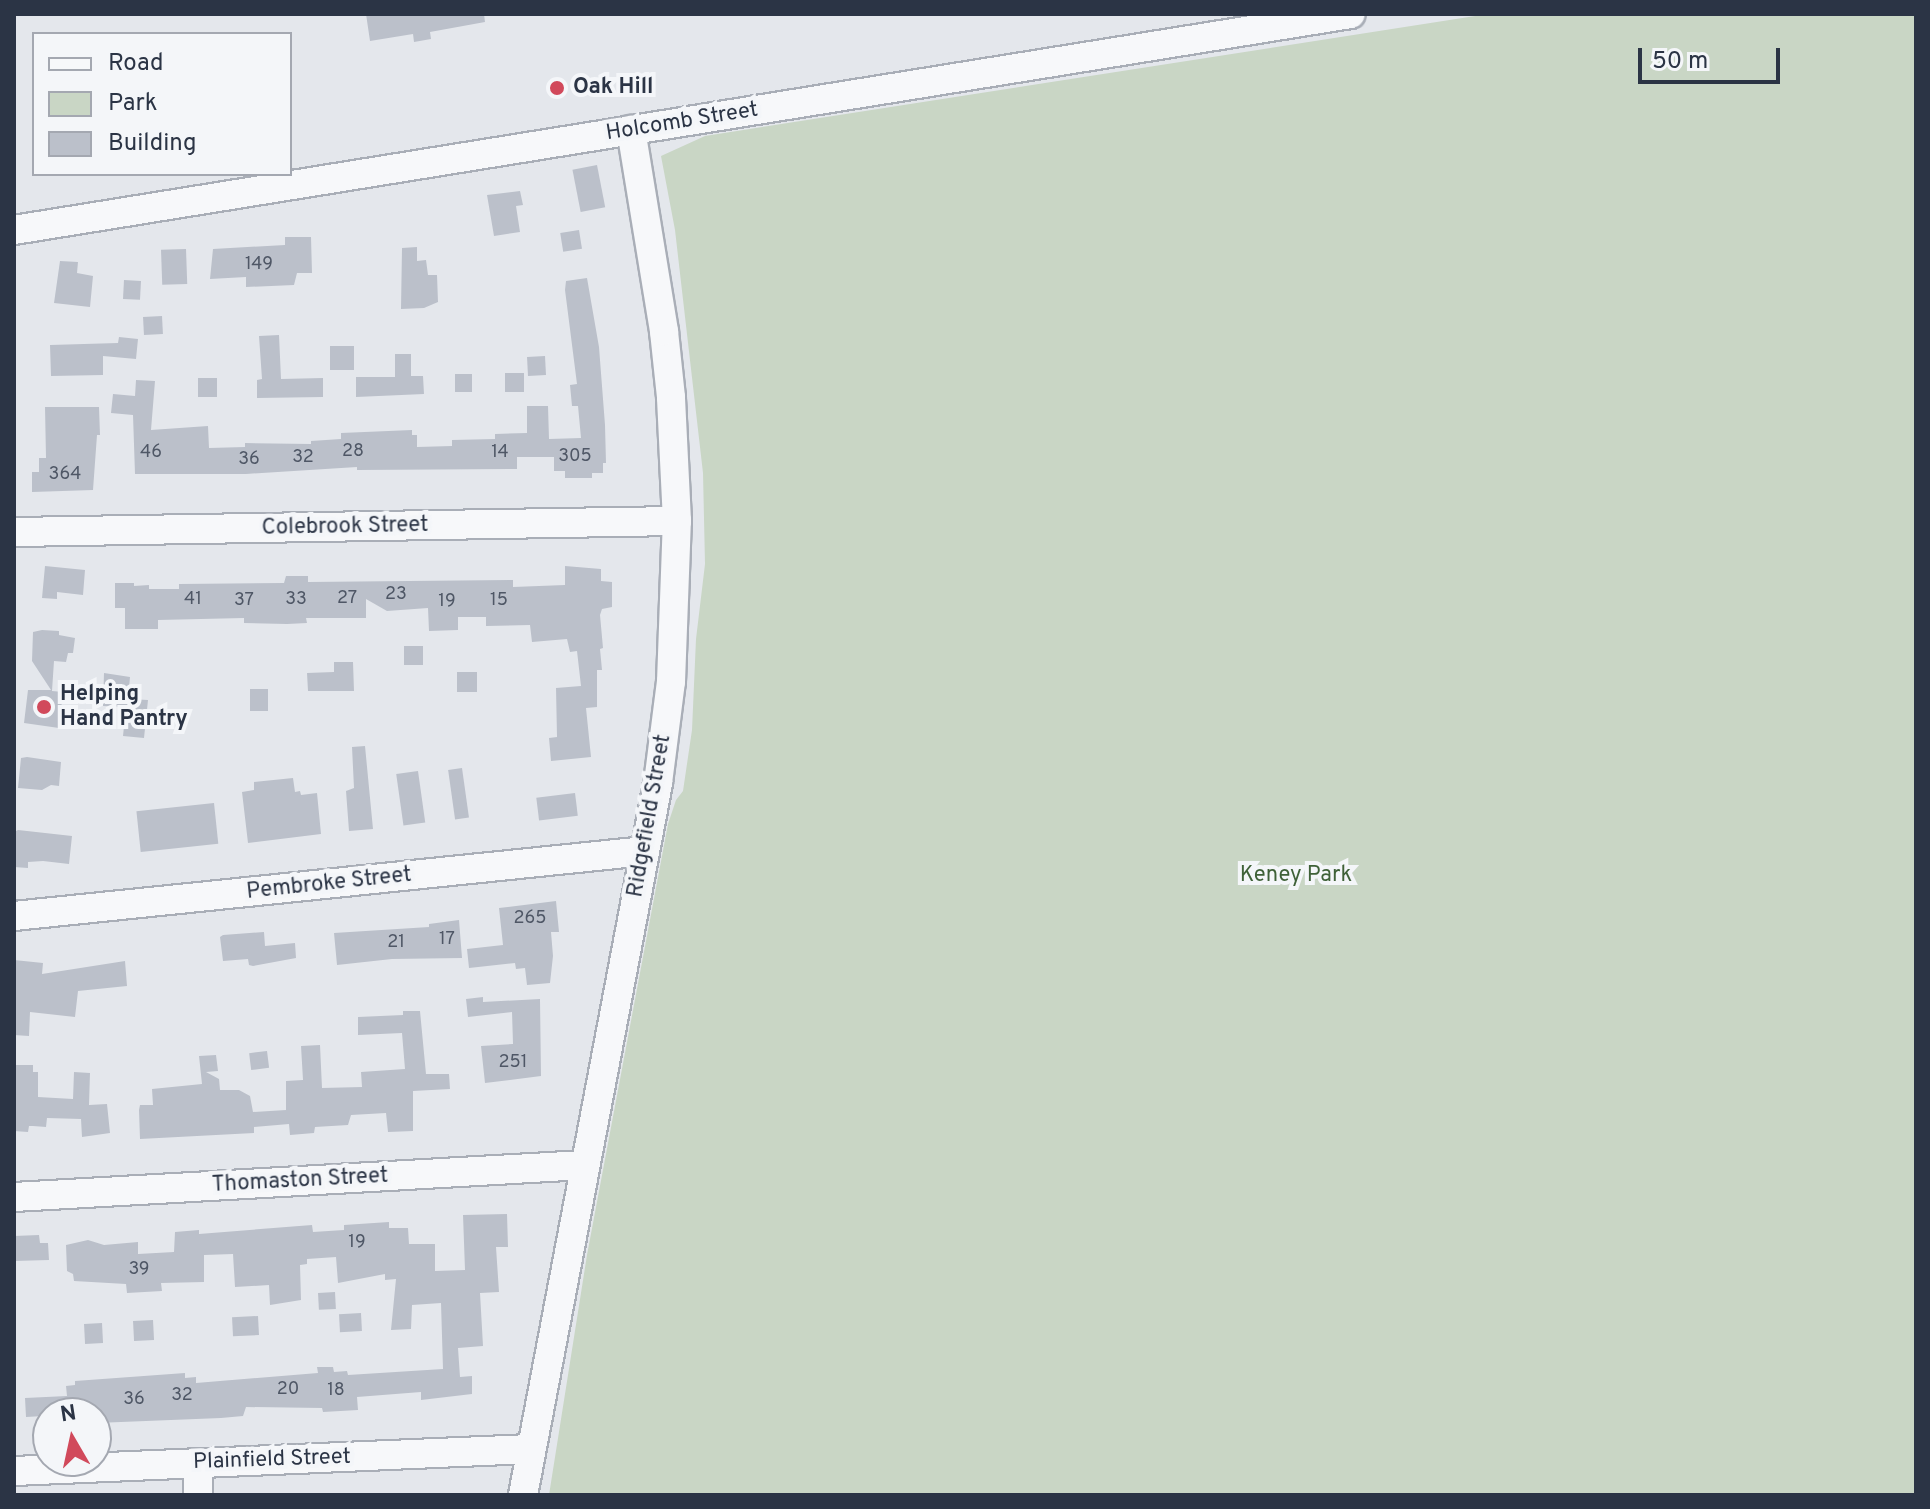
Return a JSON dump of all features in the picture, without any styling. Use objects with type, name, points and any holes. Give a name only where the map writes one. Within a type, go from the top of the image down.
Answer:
[{"type":"street","name":"Holcomb Street","points":[[14,230],[1351,14]]},
{"type":"street","name":"Ridgefield Street","points":[[523,1495],[645,851],[671,682],[677,521],[664,331],[631,130]]},
{"type":"street","name":"Colebrook Street","points":[[14,532],[677,521]]},
{"type":"street","name":"Pembroke Street","points":[[14,916],[645,851]]},
{"type":"street","name":"Thomaston Street","points":[[14,1197],[585,1165]]},
{"type":"street","name":"Plainfield Street","points":[[14,1471],[531,1449]]},
{"type":"street","points":[[198,1463],[198,1495]]},
{"type":"green space","name":"Keney Park","points":[[1488,14],[1916,14],[1916,1495],[549,1495],[587,1255],[668,824],[676,800],[683,791],[692,730],[696,639],[705,564],[703,473],[675,230],[661,156],[705,136]]},
{"type":"building","points":[[366,14],[484,14],[485,22],[430,32],[431,39],[414,42],[413,34],[370,41]]},
{"type":"building","points":[[597,165],[605,207],[581,212],[572,170]]},
{"type":"building","points":[[520,191],[523,205],[516,206],[520,232],[494,236],[487,195]]},
{"type":"building","points":[[579,230],[582,249],[563,252],[560,233]]},
{"type":"building","points":[[285,237],[311,237],[312,273],[297,273],[294,285],[246,287],[246,277],[210,279],[213,249],[285,245]]},
{"type":"building","points":[[417,247],[417,261],[426,260],[428,275],[437,275],[438,302],[424,308],[401,309],[402,248]]},
{"type":"building","points":[[186,249],[187,284],[162,285],[161,250]]},
{"type":"building","points":[[60,261],[78,262],[77,273],[93,276],[90,307],[54,303]]},
{"type":"building","points":[[587,278],[599,347],[606,463],[603,463],[603,473],[592,473],[592,478],[565,478],[565,471],[554,471],[554,457],[517,457],[517,469],[357,470],[357,467],[246,474],[135,474],[133,415],[111,413],[113,394],[135,396],[136,380],[155,381],[151,430],[208,426],[209,448],[245,447],[245,443],[311,444],[311,441],[341,439],[341,433],[412,430],[412,435],[417,435],[417,447],[452,446],[452,440],[495,439],[495,434],[527,433],[527,406],[548,406],[549,439],[581,438],[578,406],[572,406],[570,385],[577,384],[565,290],[566,281]]},
{"type":"building","points":[[124,280],[141,281],[140,300],[123,299]]},
{"type":"building","points":[[162,316],[163,334],[144,335],[143,317]]},
{"type":"building","points":[[279,335],[281,379],[323,378],[323,397],[257,398],[257,380],[262,379],[259,336]]},
{"type":"building","points":[[119,337],[138,339],[136,359],[103,356],[103,375],[51,376],[50,345],[118,343]]},
{"type":"building","points":[[330,346],[354,346],[354,370],[330,370]]},
{"type":"building","points":[[395,354],[411,354],[411,376],[423,376],[424,394],[356,397],[356,377],[395,377]]},
{"type":"building","points":[[545,356],[546,375],[528,376],[527,357]]},
{"type":"building","points":[[505,373],[524,373],[524,392],[505,392]]},
{"type":"building","points":[[455,374],[472,374],[472,392],[455,392]]},
{"type":"building","points":[[198,378],[217,378],[217,397],[198,397]]},
{"type":"building","points":[[45,407],[99,407],[100,435],[97,435],[93,490],[32,492],[32,472],[39,472],[39,458],[46,458]]},
{"type":"building","points":[[45,566],[85,570],[83,595],[57,592],[57,599],[42,598]]},
{"type":"building","points":[[565,566],[601,569],[601,581],[612,582],[612,607],[602,609],[600,615],[603,648],[600,649],[602,670],[597,670],[597,707],[586,708],[591,757],[551,761],[549,738],[557,737],[556,688],[581,686],[577,651],[570,652],[567,639],[532,642],[530,625],[486,626],[486,617],[458,617],[458,630],[429,631],[428,608],[387,611],[366,599],[366,618],[306,618],[307,623],[287,624],[244,623],[244,618],[158,620],[158,629],[125,629],[125,608],[115,608],[115,583],[149,585],[149,589],[179,589],[179,584],[284,583],[286,576],[308,576],[308,582],[513,580],[513,587],[565,585]]},
{"type":"building","points":[[59,631],[59,635],[75,638],[73,653],[68,653],[66,662],[54,661],[52,691],[63,692],[59,728],[24,723],[28,690],[51,690],[32,661],[33,632]]},
{"type":"building","points":[[404,646],[423,646],[423,665],[404,665]]},
{"type":"building","points":[[334,662],[353,662],[354,691],[308,691],[307,673],[334,672]]},
{"type":"building","points":[[457,672],[477,672],[477,692],[457,692]]},
{"type":"building","points":[[104,673],[130,677],[128,699],[148,700],[144,738],[123,736],[126,707],[103,706]]},
{"type":"building","points":[[250,689],[268,689],[268,711],[250,711]]},
{"type":"building","points":[[365,746],[373,829],[349,831],[346,791],[354,788],[352,747]]},
{"type":"building","points":[[21,758],[61,762],[59,786],[51,785],[42,790],[18,788]]},
{"type":"building","points":[[462,768],[469,818],[455,819],[448,770]]},
{"type":"building","points":[[418,771],[425,822],[403,826],[396,774]]},
{"type":"building","points":[[293,778],[295,792],[300,791],[301,795],[317,793],[321,834],[248,843],[242,792],[254,790],[254,782]]},
{"type":"building","points":[[575,793],[578,816],[539,821],[536,798]]},
{"type":"building","points":[[214,803],[218,844],[141,852],[136,811]]},
{"type":"building","points":[[14,832],[72,836],[69,864],[43,861],[28,862],[28,868],[14,867]]},
{"type":"building","points":[[556,901],[559,932],[551,932],[553,956],[550,983],[527,985],[525,968],[516,969],[515,963],[469,968],[467,949],[503,945],[499,908]]},
{"type":"building","points":[[459,920],[462,958],[392,959],[337,965],[334,933],[429,927],[429,924]]},
{"type":"building","points":[[264,932],[265,946],[295,943],[296,958],[253,966],[249,965],[248,959],[223,961],[220,937]]},
{"type":"building","points":[[14,960],[43,963],[42,974],[125,961],[127,986],[78,991],[75,1017],[30,1012],[29,1036],[14,1035]]},
{"type":"building","points":[[483,997],[483,1002],[540,999],[541,1076],[485,1083],[481,1046],[513,1044],[512,1012],[468,1017],[466,999]]},
{"type":"building","points":[[403,1011],[420,1011],[426,1074],[449,1074],[450,1089],[413,1091],[413,1131],[388,1132],[386,1113],[351,1115],[348,1125],[315,1127],[314,1133],[290,1135],[289,1124],[254,1127],[254,1133],[140,1139],[140,1105],[153,1105],[152,1089],[202,1084],[199,1056],[216,1055],[218,1071],[206,1072],[219,1079],[220,1090],[239,1090],[250,1096],[253,1112],[286,1110],[286,1081],[303,1080],[301,1046],[320,1045],[322,1088],[362,1087],[361,1072],[405,1069],[402,1033],[358,1035],[358,1017],[403,1015]]},
{"type":"building","points":[[267,1051],[269,1068],[251,1070],[249,1053]]},
{"type":"building","points":[[14,1065],[33,1065],[33,1072],[38,1072],[38,1097],[73,1099],[74,1072],[90,1073],[89,1105],[107,1104],[110,1133],[82,1137],[81,1119],[47,1118],[46,1127],[29,1126],[28,1132],[14,1131]]},
{"type":"building","points":[[507,1214],[508,1247],[496,1247],[499,1292],[480,1293],[483,1346],[458,1348],[460,1377],[472,1376],[472,1394],[421,1400],[421,1392],[357,1397],[358,1410],[323,1412],[322,1408],[246,1407],[243,1416],[112,1422],[112,1397],[46,1397],[67,1396],[66,1386],[75,1385],[75,1381],[185,1373],[185,1378],[196,1377],[196,1383],[318,1373],[317,1367],[333,1367],[334,1372],[347,1371],[348,1375],[443,1369],[441,1303],[412,1305],[411,1329],[391,1330],[396,1279],[385,1280],[385,1274],[338,1283],[336,1257],[307,1259],[307,1264],[300,1265],[301,1300],[270,1305],[269,1285],[235,1287],[233,1254],[204,1255],[204,1282],[161,1283],[162,1291],[127,1293],[126,1284],[74,1281],[73,1274],[67,1271],[66,1245],[88,1240],[104,1245],[138,1242],[138,1254],[174,1252],[175,1232],[199,1230],[199,1234],[312,1225],[313,1232],[344,1230],[344,1225],[389,1222],[389,1228],[408,1228],[409,1244],[435,1244],[435,1271],[465,1270],[463,1215]]},
{"type":"building","points":[[39,1235],[40,1243],[48,1243],[49,1260],[14,1261],[14,1236]]},
{"type":"building","points":[[335,1292],[336,1309],[319,1310],[318,1293]]},
{"type":"building","points":[[361,1313],[362,1331],[340,1332],[339,1314]]},
{"type":"building","points":[[258,1316],[259,1335],[233,1336],[232,1317]]},
{"type":"building","points":[[153,1320],[154,1340],[134,1341],[133,1321]]},
{"type":"building","points":[[102,1323],[103,1343],[85,1344],[84,1324]]},
{"type":"building","points":[[25,1398],[32,1398],[32,1417],[26,1417]]},
{"type":"place","name":"Oak Hill","points":[[557,88]]},
{"type":"place","name":"Helping Hand Pantry","points":[[44,707]]}]
